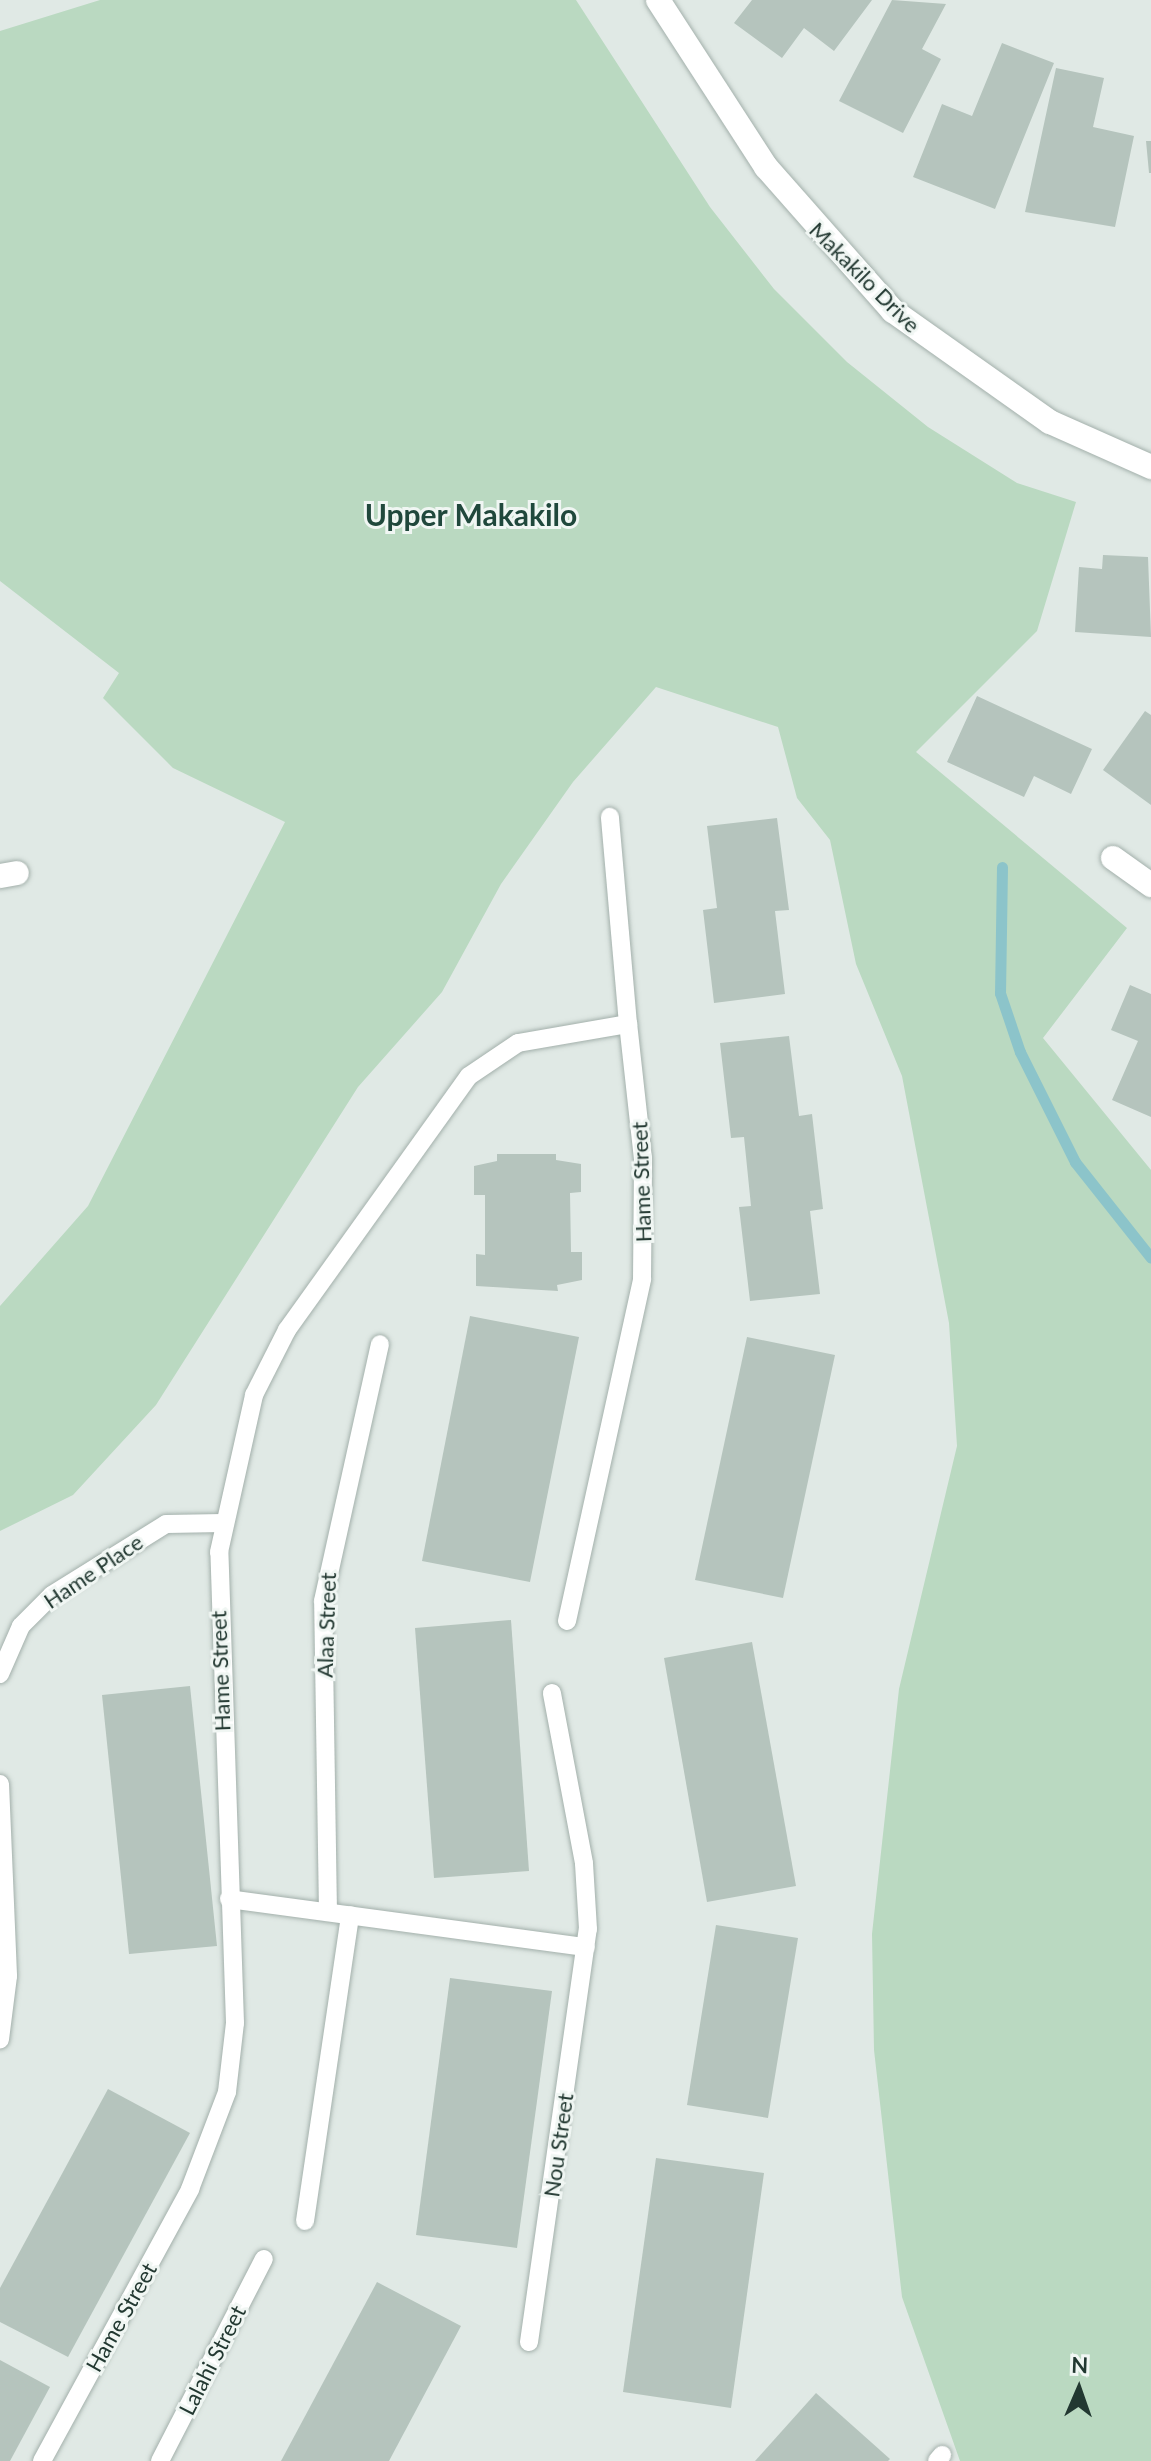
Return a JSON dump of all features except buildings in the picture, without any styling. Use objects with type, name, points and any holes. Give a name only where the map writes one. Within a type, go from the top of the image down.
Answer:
[{"type":"street","name":"Makakilo Drive","points":[[658,0],[766,167],[893,311],[1050,422],[1151,467]]},
{"type":"street","points":[[1113,858],[1151,885]]},
{"type":"lane","name":"Hame Street","points":[[567,1621],[642,1279],[643,1159],[610,817]]},
{"type":"lane","name":"Hame Street","points":[[42,2461],[219,2126],[235,2023],[217,1615],[223,1523],[254,1395],[274,1351],[469,1076],[518,1043],[628,1024]]},
{"type":"lane","name":"Alaa Street","points":[[328,1912],[323,1601],[380,1344]]},
{"type":"lane","name":"Hame Place","points":[[0,1674],[21,1626],[52,1595],[166,1524],[223,1523]]},
{"type":"lane","name":"Nou Street","points":[[529,2342],[586,1947],[584,1863],[552,1693]]},
{"type":"lane","points":[[0,1784],[8,1976],[0,2039]]},
{"type":"lane","points":[[229,1899],[586,1947]]},
{"type":"lane","points":[[305,2221],[350,1915]]},
{"type":"lane","name":"Lalahi Street","points":[[160,2461],[264,2259]]},
{"type":"green space","points":[[100,0],[576,0],[710,207],[774,289],[847,362],[928,427],[1017,483],[1076,502],[1037,631],[916,752],[1127,928],[1043,1038],[1151,1170],[1151,2461],[960,2461],[902,2297],[874,2050],[872,1934],[899,1689],[957,1446],[949,1323],[902,1076],[856,964],[830,840],[797,798],[778,727],[656,687],[573,782],[501,884],[442,992],[358,1087],[156,1405],[73,1495],[0,1531],[0,1306],[88,1206],[285,822],[173,768],[103,698],[119,673],[0,581],[0,31]]},
{"type":"waterway","points":[[1002,867],[1000,993],[1020,1052],[1075,1162],[1151,1258]]},
{"type":"district","name":"Upper Makakilo","points":[[471,514]]}]
